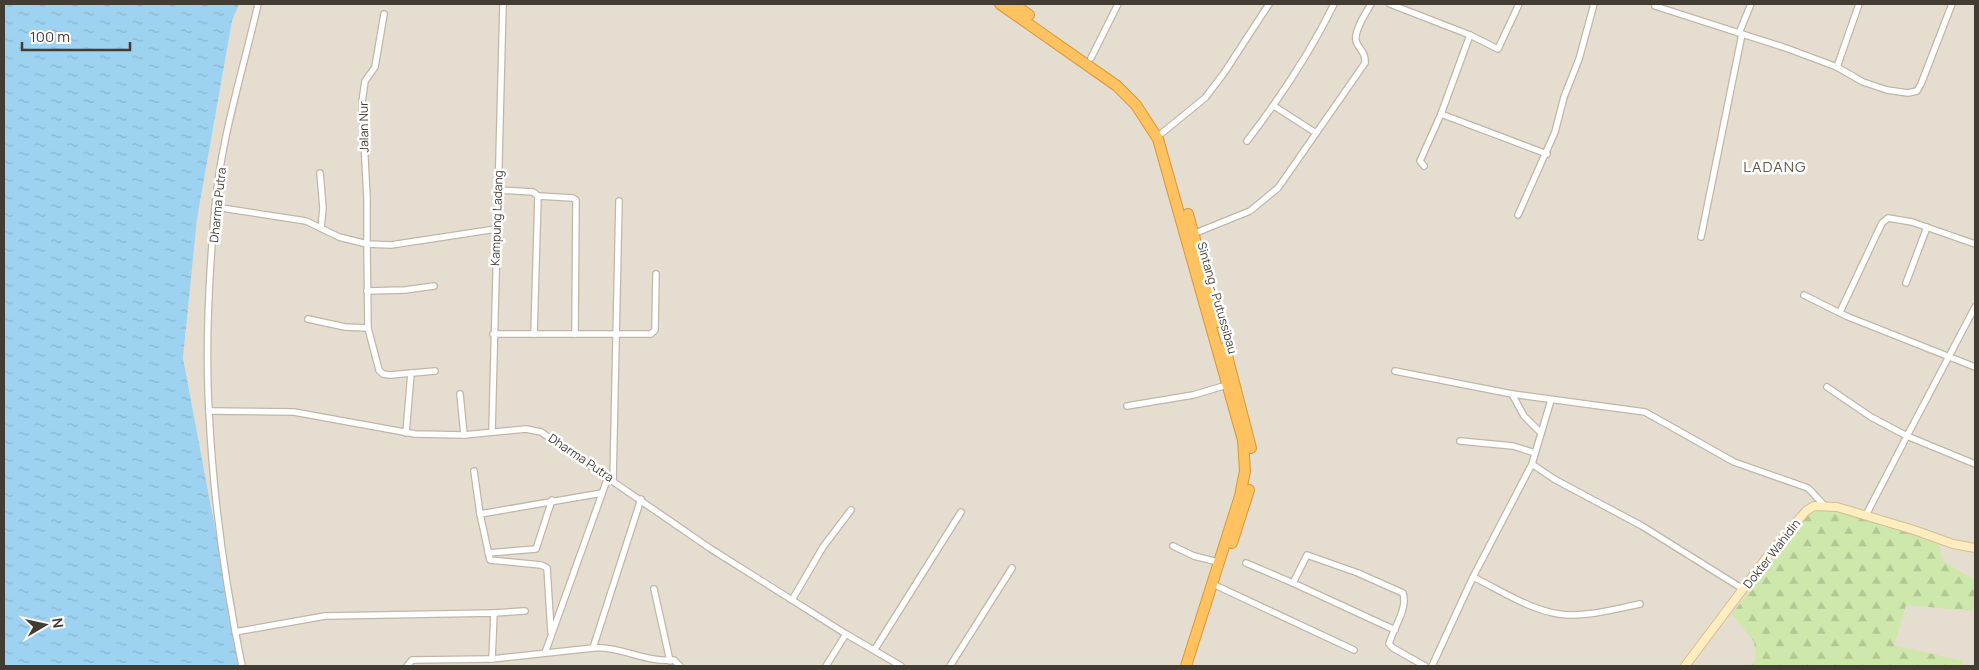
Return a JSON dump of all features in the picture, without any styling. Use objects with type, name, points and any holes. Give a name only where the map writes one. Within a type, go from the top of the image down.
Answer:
[{"type":"highway","name":"Sintang - Putussibau","points":[[1000,4],[1117,86],[1144,117],[1162,147],[1246,421],[1252,453],[1251,476],[1244,508],[1192,666]]},
{"type":"highway","name":"Sintang - Putussibau","points":[[1014,4],[1091,58],[1143,104],[1162,133],[1193,234],[1227,386],[1243,440],[1245,471],[1240,496],[1186,666]]},
{"type":"street","name":"Dharma Putra","points":[[242,666],[223,552],[209,411],[210,302],[215,207],[229,117],[258,4]]},
{"type":"street","name":"Kampung Ladang","points":[[492,432],[493,334],[503,4]]},
{"type":"street","points":[[1091,58],[1118,4]]},
{"type":"street","points":[[1162,133],[1205,98],[1224,73],[1269,4]]},
{"type":"street","points":[[1247,141],[1274,106],[1315,42],[1334,4]]},
{"type":"street","points":[[1193,234],[1236,218],[1264,200],[1278,188],[1365,62],[1364,53],[1358,45],[1356,36],[1371,4]]},
{"type":"street","points":[[1390,4],[1470,35],[1498,49],[1519,4]]},
{"type":"street","points":[[1518,215],[1547,154],[1564,96],[1580,59],[1594,4]]},
{"type":"street","points":[[1647,4],[1741,33],[1837,67],[1863,82],[1887,90],[1914,93],[1924,76],[1952,4]]},
{"type":"street","points":[[1701,237],[1741,33],[1751,4]]},
{"type":"street","points":[[1837,67],[1859,4]]},
{"type":"street","name":"Jalan Nur","points":[[384,14],[375,67],[366,81],[362,102],[368,328],[381,373],[390,375],[411,373]]},
{"type":"street","points":[[1424,166],[1420,161],[1441,114],[1470,35]]},
{"type":"street","points":[[1274,106],[1316,133]]},
{"type":"street","points":[[1441,114],[1547,154]]},
{"type":"street","points":[[320,173],[323,208],[321,228]]},
{"type":"street","points":[[498,190],[532,192],[538,196],[573,198],[577,202],[574,334]]},
{"type":"street","points":[[534,334],[538,196]]},
{"type":"street","points":[[545,653],[602,493],[611,479],[619,201]]},
{"type":"street","points":[[215,207],[306,221],[339,238],[367,244],[391,245],[496,229]]},
{"type":"street","points":[[1840,312],[1885,219],[1896,218],[1975,244]]},
{"type":"street","points":[[1906,283],[1928,227]]},
{"type":"street","points":[[493,334],[651,334],[655,330],[656,274]]},
{"type":"street","points":[[367,291],[405,290],[434,286]]},
{"type":"street","points":[[1804,295],[1840,312],[1975,367]]},
{"type":"street","points":[[1866,515],[1975,307]]},
{"type":"street","points":[[308,319],[345,327],[368,328]]},
{"type":"street","points":[[406,433],[411,373],[435,371]]},
{"type":"street","points":[[1395,371],[1512,394],[1645,412],[1734,462],[1808,488],[1824,505],[1866,515],[1953,544],[1975,548]]},
{"type":"street","points":[[1126,406],[1193,395],[1227,386]]},
{"type":"street","points":[[1827,387],[1871,418],[1907,436],[1975,464]]},
{"type":"street","points":[[460,394],[464,435]]},
{"type":"street","points":[[1512,394],[1524,416],[1541,433]]},
{"type":"street","points":[[1432,666],[1473,577],[1532,464],[1551,400]]},
{"type":"street","name":"Dharma Putra","points":[[209,411],[294,412],[406,433],[464,435],[526,429],[541,432],[641,499],[711,549],[846,634],[901,666]]},
{"type":"street","points":[[1460,441],[1513,446],[1535,453]]},
{"type":"street","points":[[1532,464],[1554,479],[1642,526],[1743,589]]},
{"type":"street","points":[[474,471],[480,514],[488,553],[492,561],[540,565],[547,568],[552,634]]},
{"type":"street","points":[[480,514],[552,500],[602,493]]},
{"type":"street","points":[[593,648],[641,499]]},
{"type":"street","points":[[488,553],[536,549],[552,500]]},
{"type":"street","name":"Dokter Wahidin","points":[[1685,666],[1770,553],[1806,511],[1814,506],[1824,505]]},
{"type":"street","points":[[792,600],[822,547],[851,510]]},
{"type":"street","points":[[875,650],[961,512]]},
{"type":"street","points":[[1173,546],[1194,556],[1218,562]]},
{"type":"street","points":[[1294,583],[1304,559],[1307,554],[1311,554],[1403,593],[1404,598],[1395,630],[1389,641],[1390,646],[1425,666]]},
{"type":"street","points":[[1246,563],[1395,630]]},
{"type":"street","points":[[950,666],[1012,568]]},
{"type":"street","points":[[1473,577],[1532,606],[1557,614],[1576,615],[1640,604]]},
{"type":"street","points":[[1217,586],[1354,650]]},
{"type":"street","points":[[654,589],[670,660]]},
{"type":"street","points":[[235,632],[325,616],[525,611]]},
{"type":"street","points":[[492,659],[494,613]]},
{"type":"street","points":[[826,666],[846,634]]},
{"type":"street","points":[[407,666],[412,660],[492,659],[593,648],[607,649],[652,660],[677,661],[680,666]]},
{"type":"shaded area","points":[[239,4],[1975,4],[1975,666],[241,666],[183,358],[197,219],[232,21]]},
{"type":"green space","points":[[1831,507],[1899,529],[1939,545],[1943,561],[1973,579],[1975,597],[1972,611],[1906,605],[1894,645],[1963,661],[1962,666],[1750,666],[1756,659],[1754,642],[1732,614],[1808,514]]},
{"type":"water","points":[[4,4],[239,4],[232,21],[197,219],[183,358],[241,666],[4,666]]},
{"type":"district","name":"LADANG","points":[[1775,167]]}]
